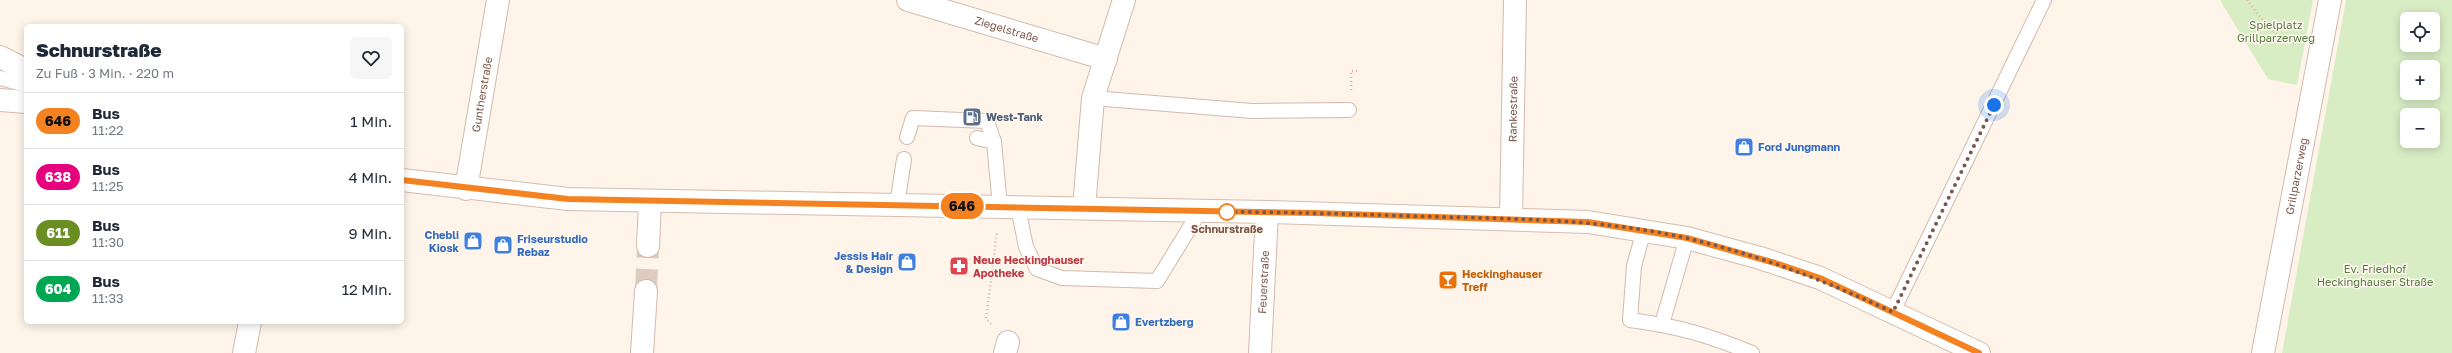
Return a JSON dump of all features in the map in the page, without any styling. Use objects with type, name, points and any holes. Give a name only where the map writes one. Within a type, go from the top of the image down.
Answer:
[{"type":"main road","name":"Guntherstraße","points":[[466,189],[498,0]]},
{"type":"main road","name":"Ziegelstraße","points":[[908,0],[1106,59]]},
{"type":"main road","points":[[1084,208],[1093,98],[1124,0]]},
{"type":"main road","name":"Rankestraße","points":[[1511,218],[1515,0]]},
{"type":"main road","name":"Grillparzerweg","points":[[2263,353],[2330,0]]},
{"type":"main road","points":[[0,57],[24,69]]},
{"type":"main road","points":[[0,100],[24,102]]},
{"type":"main road","points":[[404,180],[466,189],[568,199],[1267,212],[1511,218],[1588,222],[1687,238],[1760,258],[1820,278],[1979,353]]},
{"type":"main road","points":[[648,246],[650,201]]},
{"type":"main road","name":"Feuerstraße","points":[[1260,353],[1267,212]]},
{"type":"main road","points":[[642,353],[646,291]]},
{"type":"main road","points":[[244,353],[250,324]]},
{"type":"lane","points":[[1893,312],[2044,0]]},
{"type":"lane","points":[[0,78],[24,84]]},
{"type":"lane","points":[[1093,98],[1252,111],[1349,110]]},
{"type":"lane","points":[[908,137],[913,118],[987,121],[994,142],[1009,207],[1026,247],[1037,269],[1062,278],[1157,281],[1200,211]]},
{"type":"lane","points":[[977,138],[994,142]]},
{"type":"lane","points":[[896,205],[904,159]]},
{"type":"lane","points":[[1644,230],[1634,266],[1630,320],[1662,324],[1705,334],[1752,353]]},
{"type":"lane","points":[[1662,324],[1687,238]]},
{"type":"path","points":[[2247,0],[2258,16],[2288,42],[2320,50]]},
{"type":"path","points":[[1351,89],[1351,71],[1358,71]]},
{"type":"path","points":[[1007,348],[986,319],[1009,207]]},
{"type":"green space","name":"Spielplatz Grillparzerweg","points":[[2220,0],[2313,0],[2297,85],[2268,79]]},
{"type":"green space","name":"Ev. Friedhof Heckinghauser Straße","points":[[2346,0],[2452,0],[2452,353],[2282,353]]},
{"type":"tunnel","points":[[646,291],[648,246]]},
{"type":"bus line","name":"646","points":[[404,180],[466,189],[568,199],[1316,213],[1511,218],[1588,222],[1687,238],[1760,258],[1820,278],[1979,353]]},
{"type":"place","name":"West-Tank","points":[[972,117]]},
{"type":"place","name":"Ford Jungmann","points":[[1744,147]]},
{"type":"place","name":"Schnurstraße","points":[[1227,212]]},
{"type":"place","name":"Chebli Kiosk","points":[[473,241]]},
{"type":"place","name":"Friseurstudio Rebaz","points":[[503,245]]},
{"type":"place","name":"Jessis Hair & Design","points":[[907,262]]},
{"type":"place","name":"Neue Heckinghauser Apotheke","points":[[959,266]]},
{"type":"place","name":"Heckinghauser Treff","points":[[1448,280]]},
{"type":"place","name":"Evertzberg","points":[[1121,322]]},
{"type":"route","points":[[1227,212],[1224,212],[1511,218],[1588,222],[1644,230],[1687,238],[1760,258],[1820,278],[1893,312],[1994,105]]}]
